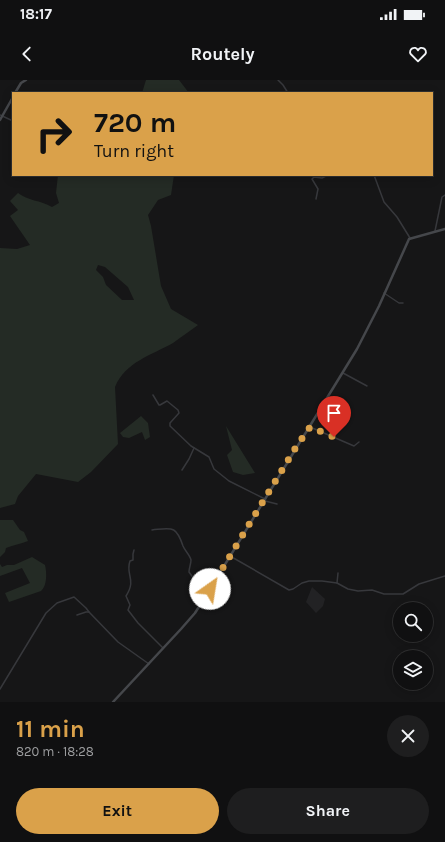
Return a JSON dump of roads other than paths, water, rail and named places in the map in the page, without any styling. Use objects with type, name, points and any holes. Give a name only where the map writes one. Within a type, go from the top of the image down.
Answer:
[{"type":"main road","points":[[16,92],[26,80]]},
{"type":"main road","points":[[0,120],[12,99]]},
{"type":"main road","points":[[113,702],[195,613],[343,373],[364,336],[410,238],[445,229]]},
{"type":"street","points":[[278,80],[287,92]]},
{"type":"street","points":[[1,116],[12,121]]},
{"type":"street","points":[[316,199],[318,189],[312,180],[314,176],[322,178],[326,176]]},
{"type":"street","points":[[374,176],[384,202],[392,209],[410,238]]},
{"type":"street","points":[[434,233],[438,224],[442,197],[445,195]]},
{"type":"street","points":[[384,293],[399,303],[403,303]]},
{"type":"street","points":[[343,373],[367,386]]},
{"type":"street","points":[[152,395],[159,405],[167,401],[178,410],[179,413],[170,426],[194,448],[209,457],[214,470],[229,481],[265,500],[277,504]]},
{"type":"street","points":[[310,427],[354,446],[359,442]]},
{"type":"street","points":[[182,470],[194,448]]},
{"type":"street","points":[[152,530],[170,528],[177,532],[191,558],[189,572],[194,579],[210,589]]},
{"type":"street","points":[[134,550],[132,554],[133,560],[130,561],[129,564],[132,582],[130,590],[126,596],[130,605],[128,610],[138,623],[163,648]]},
{"type":"street","points":[[230,556],[289,590],[309,581],[337,583],[348,589],[358,591],[372,590],[384,594],[403,594],[419,584],[445,576]]},
{"type":"street","points":[[337,583],[338,573]]},
{"type":"street","points":[[0,688],[46,613],[57,602],[74,598],[86,608],[118,642],[149,664]]},
{"type":"street","points":[[77,615],[89,612]]}]
